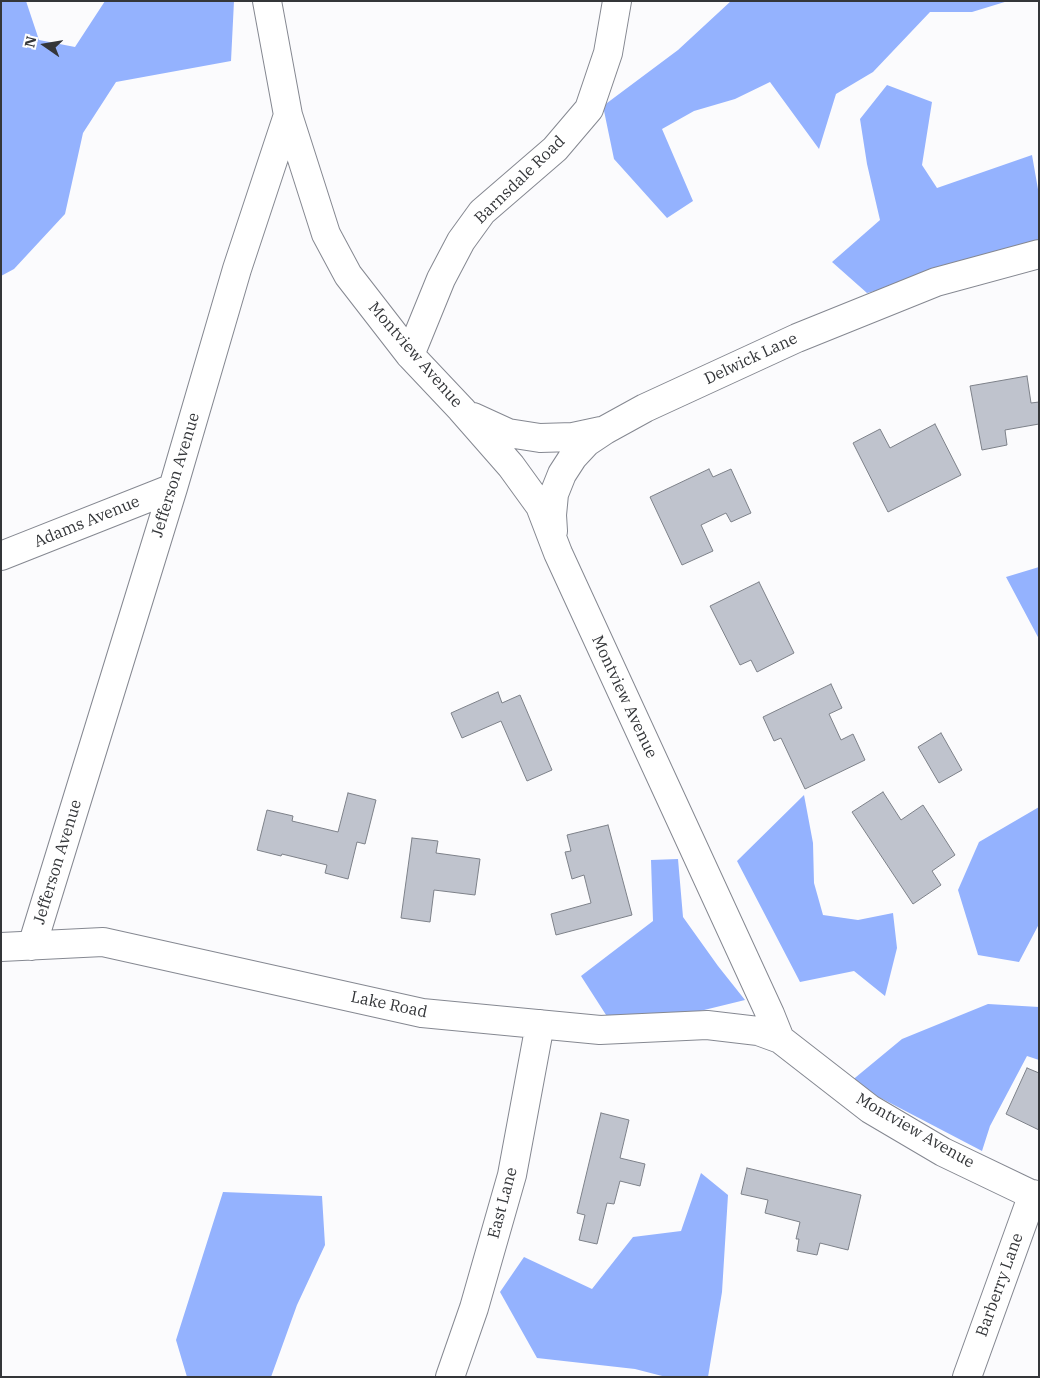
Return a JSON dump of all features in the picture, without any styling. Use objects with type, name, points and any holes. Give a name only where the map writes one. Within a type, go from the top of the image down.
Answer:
[{"type":"street","name":"Jefferson Avenue","points":[[32,946],[173,488],[237,270],[288,115],[267,1]]},
{"type":"street","name":"Barnsdale Road","points":[[410,355],[441,279],[461,241],[482,212],[555,149],[589,109],[608,53],[617,1]]},
{"type":"street","name":"Montview Avenue","points":[[288,115],[326,234],[348,275],[410,355],[511,466],[540,506],[558,553],[780,1039],[870,1109],[943,1152],[1036,1196]]},
{"type":"street","name":"Delwick Lane","points":[[558,553],[553,536],[554,494],[562,474],[573,457],[587,442],[604,430],[645,408],[797,338],[936,282],[1039,254]]},
{"type":"street","points":[[461,410],[478,420],[508,433],[540,438],[573,437],[604,430]]},
{"type":"street","name":"Adams Avenue","points":[[1,556],[173,488]]},
{"type":"street","name":"Lake Road","points":[[1,947],[103,942],[422,1013],[600,1030],[707,1025],[758,1031],[780,1039]]},
{"type":"street","name":"East Lane","points":[[450,1377],[474,1308],[512,1175],[540,1024]]},
{"type":"street","name":"Barberry Lane","points":[[967,1377],[1036,1196]]},
{"type":"shaded area","points":[[1,1],[26,1],[39,40],[75,47],[105,1],[234,1],[231,61],[116,82],[83,133],[65,214],[14,269],[1,276]]},
{"type":"shaded area","points":[[731,1],[1008,1],[972,12],[930,12],[873,72],[836,94],[819,149],[770,82],[735,99],[694,111],[662,129],[693,201],[667,218],[614,159],[603,106],[678,50]]},
{"type":"shaded area","points":[[887,85],[932,102],[922,165],[937,188],[1032,155],[1039,195],[1039,241],[930,277],[867,293],[832,262],[880,220],[867,164],[860,119]]},
{"type":"shaded area","points":[[1039,567],[1039,639],[1006,577]]},
{"type":"shaded area","points":[[804,795],[813,843],[814,883],[823,915],[858,920],[893,913],[897,948],[885,996],[854,971],[800,982],[737,861]]},
{"type":"shaded area","points":[[1039,807],[1039,924],[1019,962],[978,955],[958,890],[979,842]]},
{"type":"shaded area","points":[[678,859],[683,917],[745,1000],[700,1011],[608,1018],[581,976],[653,921],[651,860]]},
{"type":"shaded area","points":[[988,1004],[1039,1007],[1039,1060],[1027,1056],[990,1126],[982,1151],[850,1082],[902,1039]]},
{"type":"shaded area","points":[[701,1173],[728,1195],[722,1292],[708,1377],[666,1377],[635,1369],[537,1358],[500,1292],[524,1257],[592,1289],[633,1237],[681,1231]]},
{"type":"shaded area","points":[[223,1192],[322,1196],[325,1245],[297,1305],[271,1377],[187,1377],[176,1340]]},
{"type":"building","points":[[1027,376],[1031,403],[1039,402],[1039,424],[1005,430],[1007,445],[982,450],[970,386]]},
{"type":"building","points":[[935,424],[961,475],[888,512],[853,443],[880,429],[890,448]]},
{"type":"building","points":[[709,469],[713,477],[731,469],[751,513],[731,522],[726,513],[701,525],[713,551],[682,565],[650,497]]},
{"type":"building","points":[[759,582],[794,653],[757,672],[751,660],[740,665],[710,606]]},
{"type":"building","points":[[831,684],[842,708],[829,714],[841,740],[853,734],[865,760],[805,789],[781,738],[774,741],[763,717]]},
{"type":"building","points":[[498,692],[502,703],[520,695],[552,770],[527,781],[501,721],[462,738],[451,713]]},
{"type":"building","points":[[941,733],[962,770],[939,783],[918,747]]},
{"type":"building","points":[[883,792],[901,820],[923,805],[955,855],[932,871],[941,885],[913,904],[852,812]]},
{"type":"building","points":[[348,793],[376,800],[365,844],[357,842],[348,879],[325,873],[327,865],[257,850],[267,810],[293,816],[292,821],[338,832]]},
{"type":"building","points":[[608,825],[632,915],[556,935],[551,914],[591,903],[584,875],[572,879],[565,852],[571,851],[567,835]]},
{"type":"building","points":[[412,838],[438,841],[436,853],[480,859],[475,895],[434,890],[430,922],[401,918]]},
{"type":"building","points":[[1027,1068],[1039,1073],[1039,1130],[1006,1114]]},
{"type":"building","points":[[601,1113],[629,1120],[620,1158],[645,1164],[640,1186],[620,1181],[614,1204],[607,1203],[597,1244],[579,1240],[585,1215],[577,1213]]},
{"type":"building","points":[[747,1168],[861,1195],[848,1250],[820,1243],[817,1255],[797,1251],[799,1239],[796,1239],[800,1222],[765,1213],[768,1200],[741,1194]]}]
